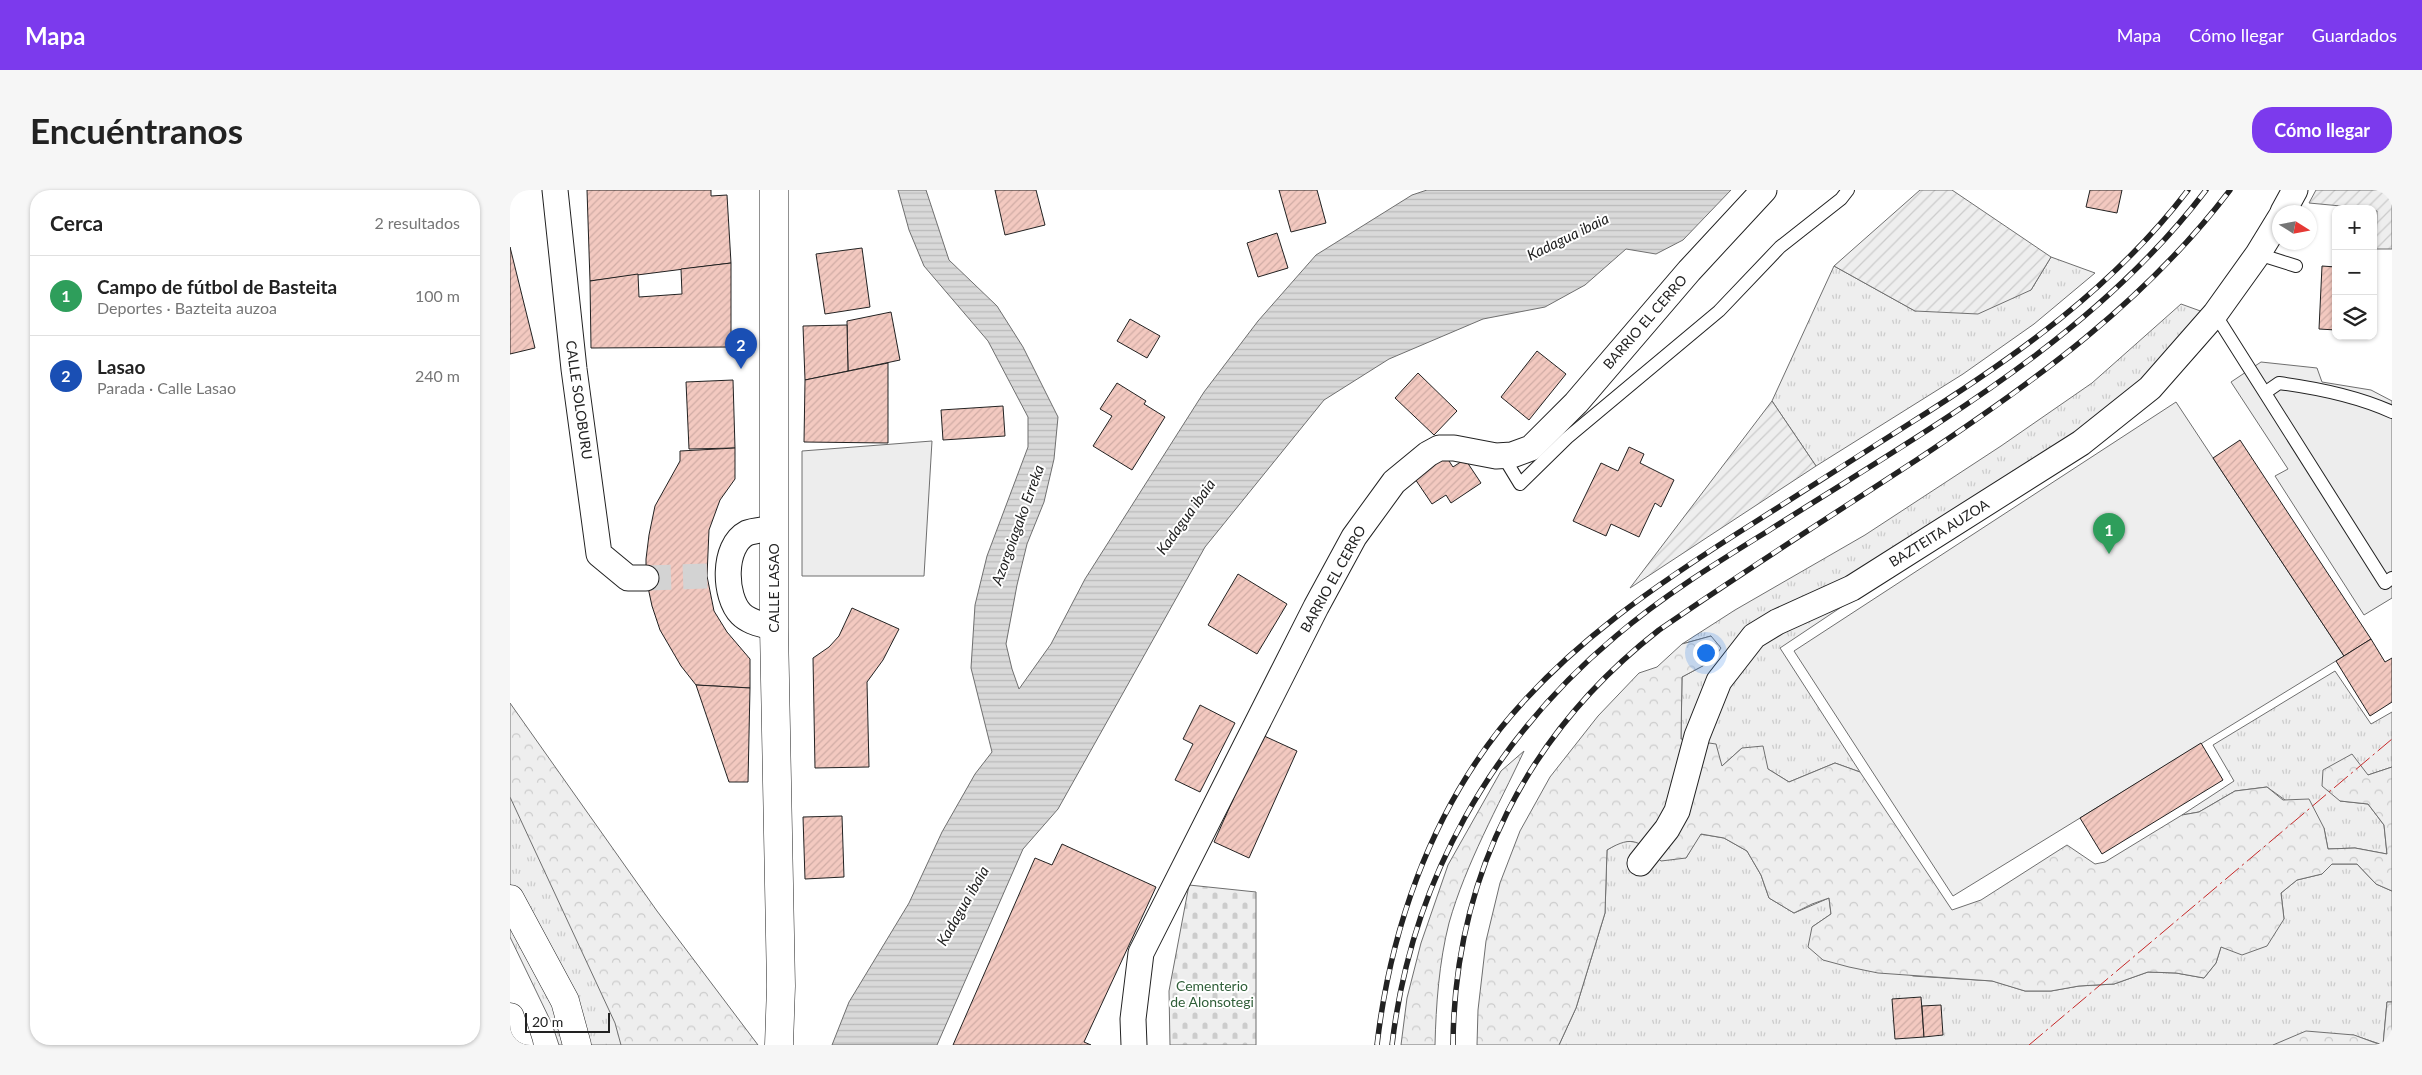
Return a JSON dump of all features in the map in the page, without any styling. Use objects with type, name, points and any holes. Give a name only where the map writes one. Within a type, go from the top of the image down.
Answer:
[{"type":"main road","name":"CALLE LASAO","points":[[774,190],[774,628],[781,986],[779,1045]]},
{"type":"main road","points":[[510,899],[564,1001],[577,1045]]},
{"type":"main road","points":[[510,1017],[519,1045]]},
{"type":"street","name":"CALLE SOLOBURU","points":[[555,190],[574,369],[599,554],[628,578],[646,578]]},
{"type":"street","name":"BARRIO EL CERRO","points":[[1134,1045],[1133,1019],[1141,953],[1316,607],[1354,537],[1394,482],[1428,454],[1439,448],[1470,449],[1503,456],[1512,455],[1530,448],[1569,409],[1688,271],[1764,190]]},
{"type":"street","points":[[2287,205],[2296,190]]},
{"type":"street","name":"BAZTEITA AUZOA","points":[[1640,863],[1667,829],[1677,811],[1706,708],[1719,681],[1754,636],[1777,622],[1852,588],[2081,443],[2150,388],[2215,314],[2272,231]]},
{"type":"street","points":[[774,528],[747,533],[742,537],[717,576],[730,593],[740,614],[749,620],[774,628]]},
{"type":"lane","points":[[1503,456],[1520,484],[1568,438],[1719,311],[1780,247],[1841,199],[1848,190]]},
{"type":"lane","points":[[2258,254],[2296,266]]},
{"type":"lane","points":[[2215,314],[2385,583],[2392,578]]},
{"type":"lane","points":[[2266,392],[2278,383],[2314,388],[2377,405],[2392,412]]},
{"type":"green space","points":[[1920,190],[1952,190],[2051,257],[2031,290],[1978,314],[1915,311],[1834,266]]},
{"type":"green space","points":[[2316,190],[2392,190],[2392,249],[2377,249],[2377,205],[2309,203]]},
{"type":"green space","points":[[2051,257],[2095,273],[2034,324],[1963,374],[1816,466],[1772,401],[1834,266],[1915,311],[2031,290]]},
{"type":"green space","points":[[2181,304],[2206,313],[2206,344],[2162,393],[1780,648],[1860,772],[1835,763],[1789,782],[1768,769],[1742,748],[1722,766],[1681,739],[1682,677],[1712,661],[1711,636],[1682,644],[1735,610],[1865,535],[2001,446],[2092,383]]},
{"type":"green space","points":[[1772,401],[1816,466],[1630,588]]},
{"type":"green space","points":[[2176,402],[2344,656],[1953,896],[1794,651]]},
{"type":"green space","points":[[1711,636],[1721,648],[1712,661],[1682,677],[1681,739],[1716,744],[1722,766],[1742,748],[1763,746],[1768,769],[1789,782],[1835,763],[1860,772],[1952,910],[1981,900],[2067,845],[2095,864],[2105,862],[2182,815],[2199,812],[2235,791],[2267,787],[2283,800],[2309,799],[2324,828],[2328,849],[2355,848],[2387,854],[2384,825],[2368,804],[2340,801],[2322,786],[2323,770],[2352,754],[2368,775],[2392,767],[2392,891],[2376,884],[2357,864],[2332,864],[2322,874],[2297,880],[2281,893],[2284,919],[2267,946],[2242,955],[2221,947],[2216,963],[2204,978],[2176,973],[2148,972],[2114,984],[2079,986],[2051,991],[2025,991],[1992,981],[1878,973],[1823,960],[1808,947],[1812,927],[1831,914],[1829,898],[1794,913],[1769,898],[1761,875],[1747,851],[1724,838],[1701,834],[1686,858],[1661,861],[1636,842],[1624,842],[1607,850],[1605,913],[1576,1008],[1559,1045],[1477,1045],[1478,1010],[1486,941],[1500,883],[1520,831],[1550,777],[1598,716],[1639,673],[1657,667],[1682,644]]},
{"type":"green space","points":[[2335,671],[2371,724],[2392,712],[2392,767],[2368,775],[2340,801],[2368,804],[2384,825],[2387,854],[2355,848],[2328,849],[2324,828],[2267,787],[2235,791],[2199,812],[2182,815],[2234,781],[2213,745]]},
{"type":"green space","points":[[510,703],[657,911],[758,1045],[621,1045],[615,1023],[510,797]]},
{"type":"green space","points":[[1524,751],[1473,857],[1449,923],[1439,984],[1435,1045],[1401,1045],[1407,998],[1421,943],[1448,865],[1501,771]]},
{"type":"green space","points":[[510,783],[630,1045],[559,1045],[552,1024],[510,937]]},
{"type":"green space","points":[[1700,834],[1724,838],[1747,851],[1761,875],[1769,898],[1794,913],[1829,898],[1831,914],[1812,927],[1913,976],[1993,981],[2025,991],[2051,991],[2079,986],[2114,984],[2148,972],[2176,973],[2204,978],[2216,963],[2221,947],[2284,919],[2281,893],[2297,880],[2322,874],[2332,864],[2357,864],[2376,884],[2392,891],[2392,1002],[2387,1002],[2383,1045],[2353,1035],[2273,1045],[1559,1045],[1576,1008],[1605,913],[1607,850],[1622,841],[1639,842],[1686,858]]},
{"type":"green space","name":"Cementerio de Alonsotegi","points":[[1189,885],[1256,892],[1256,1045],[1170,1045],[1169,991]]},
{"type":"green space","points":[[2387,1002],[2392,1002],[2392,1045],[2383,1045]]},
{"type":"green space","points":[[2306,1031],[2354,1035],[2381,1045],[2273,1045]]},
{"type":"shaded area","points":[[2261,362],[2317,368],[2322,382],[2371,390],[2392,401],[2392,598],[2364,615],[2275,476],[2288,469],[2231,382]]},
{"type":"shaded area","points":[[932,441],[924,576],[802,576],[802,451]]},
{"type":"water","points":[[898,190],[926,190],[949,260],[997,306],[1023,347],[1058,417],[1054,459],[1044,502],[1027,544],[1006,644],[1019,689],[1051,644],[1085,579],[1204,392],[1258,321],[1316,255],[1412,195],[1427,190],[1731,190],[1683,240],[1656,254],[1626,249],[1585,285],[1545,307],[1483,319],[1389,359],[1324,400],[1205,547],[1058,809],[1023,849],[937,1045],[832,1045],[849,1002],[909,903],[942,832],[975,774],[992,752],[971,668],[975,605],[987,556],[1028,447],[1028,417],[988,341],[924,266],[909,230]]},
{"type":"building","points":[[587,190],[711,190],[711,196],[727,195],[731,263],[590,281]]},
{"type":"building","points":[[995,190],[1036,190],[1045,225],[1005,235]]},
{"type":"building","points":[[1279,190],[1317,190],[1326,223],[1291,232]]},
{"type":"building","points":[[2090,190],[2122,190],[2117,213],[2086,207]]},
{"type":"building","points":[[1277,233],[1288,268],[1258,277],[1247,243]]},
{"type":"building","points":[[510,247],[535,348],[510,354]]},
{"type":"building","points":[[862,248],[870,307],[825,314],[816,254]]},
{"type":"building","points":[[731,263],[731,347],[591,348],[590,281],[638,274],[639,297],[682,294],[681,269]]},
{"type":"building","points":[[2322,266],[2332,267],[2332,330],[2319,329]]},
{"type":"building","points":[[891,312],[900,360],[848,371],[847,321]]},
{"type":"building","points":[[1130,319],[1160,336],[1147,358],[1117,341]]},
{"type":"building","points":[[847,325],[848,371],[805,380],[803,326]]},
{"type":"building","points":[[1537,351],[1566,374],[1529,420],[1501,397]]},
{"type":"building","points":[[888,363],[888,443],[804,442],[805,380]]},
{"type":"building","points":[[1418,373],[1457,411],[1434,435],[1395,398]]},
{"type":"building","points":[[733,380],[735,448],[689,449],[686,382]]},
{"type":"building","points":[[1117,383],[1146,401],[1144,404],[1165,417],[1132,470],[1093,446],[1112,416],[1100,409]]},
{"type":"building","points":[[1003,406],[1005,436],[943,440],[941,410]]},
{"type":"building","points":[[2240,440],[2371,639],[2344,656],[2213,458]]},
{"type":"building","points":[[1629,447],[1644,454],[1640,463],[1674,480],[1661,507],[1655,503],[1639,537],[1611,524],[1606,536],[1573,521],[1601,463],[1618,471]]},
{"type":"building","points":[[735,448],[735,479],[720,500],[709,530],[707,576],[714,611],[727,632],[750,659],[750,688],[696,685],[681,666],[660,630],[646,578],[649,535],[655,506],[680,461],[680,451]]},
{"type":"building","points":[[1445,455],[1453,467],[1465,459],[1481,483],[1451,503],[1446,495],[1432,504],[1413,476]]},
{"type":"building","points":[[1238,574],[1287,604],[1257,654],[1208,625]]},
{"type":"building","points":[[852,608],[899,629],[883,660],[867,682],[869,767],[815,768],[813,658],[829,647],[839,636]]},
{"type":"building","points":[[2371,639],[2385,662],[2392,658],[2392,702],[2370,716],[2336,661]]},
{"type":"building","points":[[696,685],[750,688],[748,782],[729,782]]},
{"type":"building","points":[[1200,705],[1235,723],[1200,792],[1175,780],[1193,744],[1183,739]]},
{"type":"building","points":[[1262,735],[1297,751],[1249,858],[1214,842]]},
{"type":"building","points":[[2201,743],[2223,780],[2102,854],[2080,818]]},
{"type":"building","points":[[842,816],[844,877],[805,879],[803,817]]},
{"type":"building","points":[[1062,844],[1156,887],[1084,1042],[1091,1045],[953,1045],[1035,858],[1052,865]]},
{"type":"building","points":[[1921,997],[1924,1037],[1895,1039],[1892,999]]},
{"type":"building","points":[[1941,1005],[1943,1035],[1924,1037],[1922,1006]]},
{"type":"tunnel","points":[[646,578],[707,576]]},
{"type":"railway","points":[[1377,1045],[1383,1003],[1403,919],[1433,839],[1453,800],[1475,764],[1500,729],[1527,698],[1586,642],[1650,592],[1718,546],[1950,398],[2025,346],[2095,289],[2128,258],[2188,190]]},
{"type":"railway","points":[[1392,1045],[1402,985],[1417,927],[1438,872],[1464,819],[1495,769],[1531,721],[1571,677],[1634,621],[1671,594],[1729,555],[1945,419],[2003,379],[2058,337],[2111,292],[2161,244],[2206,190]]},
{"type":"railway","points":[[1453,1045],[1457,983],[1467,924],[1484,867],[1507,813],[1536,762],[1571,715],[1612,671],[1659,630],[1961,430],[2086,338],[2162,268],[2197,231],[2230,190]]},
{"type":"power","points":[[2029,1045],[2392,739]]},
{"type":"place","name":"Lasao","points":[[741,369]]},
{"type":"place","name":"Campo de fútbol de Basteita","points":[[2109,554]]},
{"type":"water label","name":"Kadagua ibaia","points":[[1568,237]]},
{"type":"water label","name":"Kadagua ibaia","points":[[1186,517]]},
{"type":"water label","name":"Azorgoiagako Erreka","points":[[1018,525]]},
{"type":"water label","name":"Kadagua ibaia","points":[[963,906]]}]
